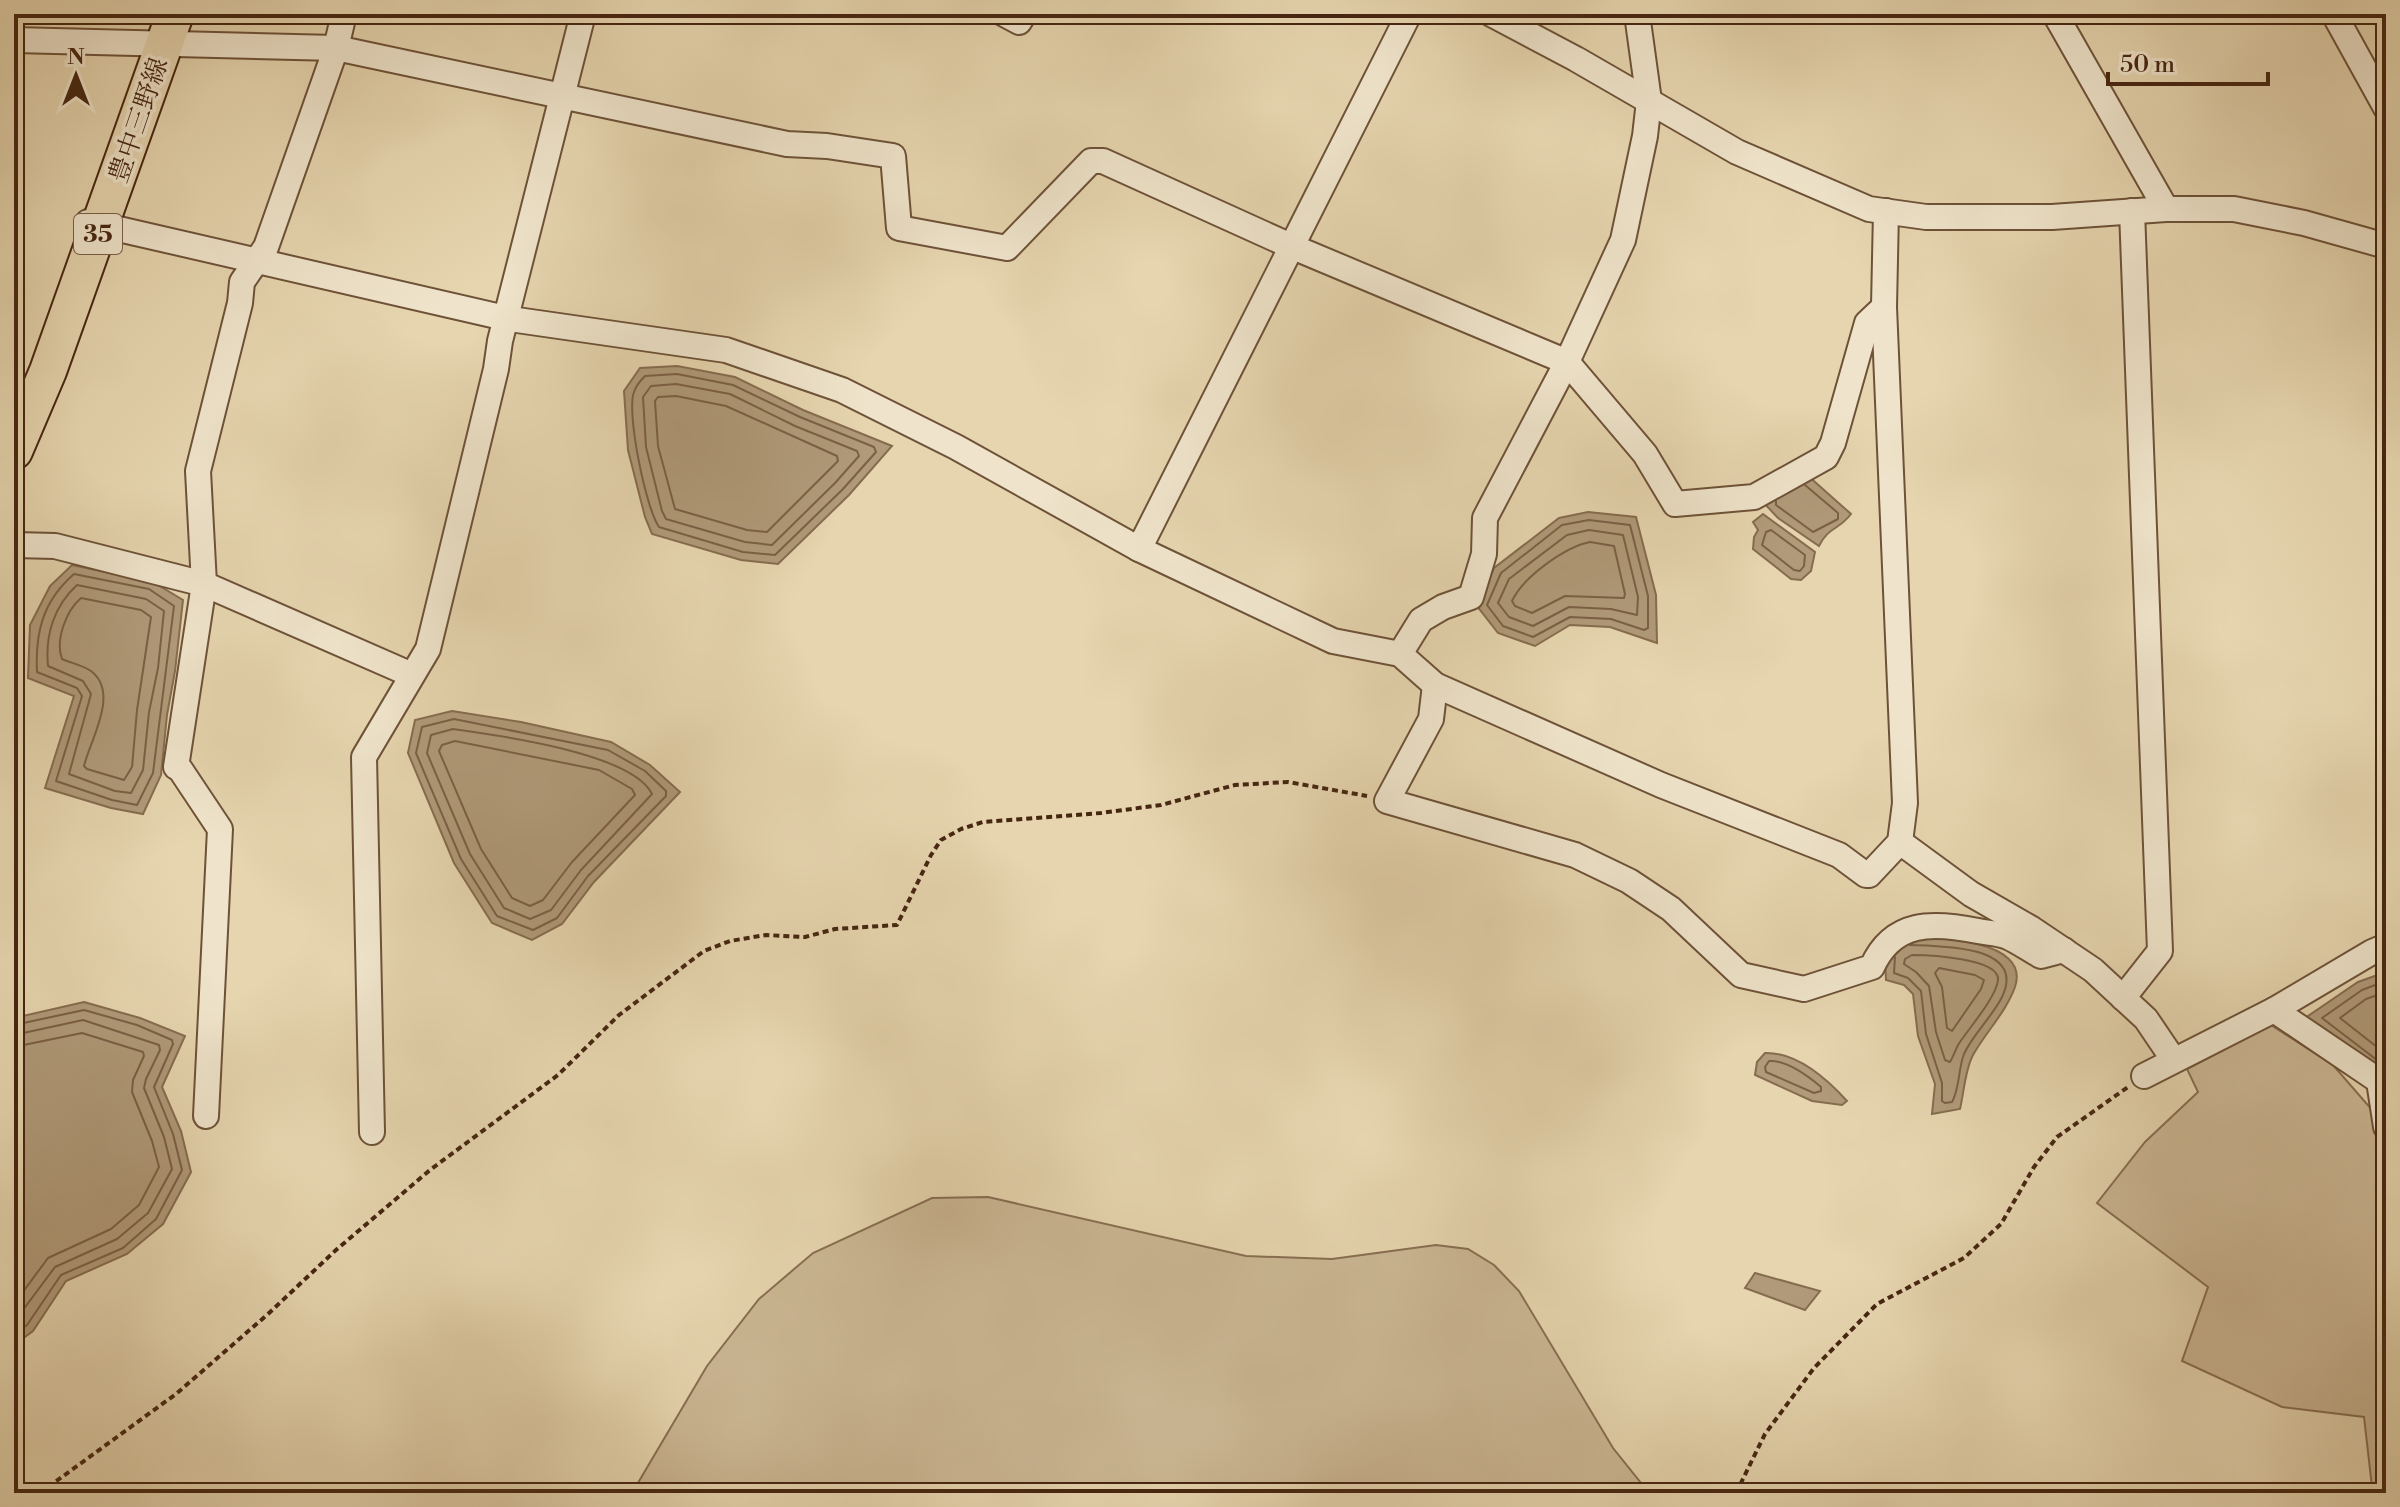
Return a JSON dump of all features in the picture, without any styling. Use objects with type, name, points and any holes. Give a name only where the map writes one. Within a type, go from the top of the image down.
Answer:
[{"type":"main road","name":"豊中三野線","points":[[14,451],[48,371],[92,222],[170,29]]},
{"type":"street","points":[[206,1116],[220,829],[176,767],[204,584],[198,471],[240,303],[242,282],[266,247],[336,48],[344,14]]},
{"type":"street","points":[[372,1132],[364,757],[428,649],[506,318],[583,14]]},
{"type":"street","points":[[1004,14],[1019,22],[1024,14]]},
{"type":"street","points":[[1139,549],[1409,14]]},
{"type":"street","points":[[1491,14],[1737,152],[1869,209],[1926,217],[2052,217],[2166,209],[2234,209],[2304,223],[2386,246]]},
{"type":"street","points":[[1400,654],[1421,620],[1443,607],[1471,597],[1484,554],[1485,518],[1567,362],[1623,240],[1645,136],[1649,101],[1637,14]]},
{"type":"street","points":[[2055,14],[2166,209]]},
{"type":"street","points":[[2334,14],[2386,108]]},
{"type":"street","points":[[14,40],[170,29],[336,48],[787,144],[827,146],[893,156],[899,228],[1007,248],[1091,161],[1103,161],[1293,247],[1567,362],[1645,454],[1675,504],[1754,497],[1826,457],[1833,443],[1867,323],[1884,307]]},
{"type":"street","points":[[92,222],[506,318],[726,350],[842,390],[956,447],[1139,549],[1333,641],[1400,654],[1435,685],[1661,785],[1839,855],[1869,875],[1900,842],[1905,803],[1884,307],[1886,211]]},
{"type":"street","points":[[2123,998],[2160,951],[2132,211]]},
{"type":"street","points":[[14,545],[55,546],[204,584],[412,675]]},
{"type":"street","points":[[1435,685],[1431,719],[1387,801],[1575,855],[1629,881],[1671,909],[1741,975],[1804,989],[1872,967],[1881,947],[1900,933],[1921,927],[1951,926],[2007,936],[2041,956],[2064,950]]},
{"type":"street","points":[[1900,842],[1971,894],[2093,970],[2146,1019],[2173,1059]]},
{"type":"street","points":[[2144,1076],[2274,1010],[2386,946]]},
{"type":"street","points":[[2274,1010],[2379,1081],[2386,1127]]},
{"type":"path","points":[[40,1493],[176,1394],[430,1170],[558,1075],[619,1015],[704,951],[730,941],[766,935],[805,937],[835,929],[897,925],[941,840],[983,822],[1146,807],[1235,785],[1288,782],[1387,801]]},
{"type":"path","points":[[1736,1493],[1765,1434],[1814,1368],[1877,1304],[1932,1276],[1973,1249],[2001,1224],[2034,1167],[2057,1137],[2144,1076]]},
{"type":"shaded area","points":[[2271,1025],[2333,1065],[2373,1111],[2386,1173],[2386,1493],[2372,1487],[2364,1417],[2282,1407],[2182,1361],[2208,1287],[2097,1203],[2145,1142],[2198,1092],[2187,1069]]},
{"type":"shaded area","points":[[988,1197],[1246,1256],[1332,1259],[1436,1245],[1468,1249],[1494,1265],[1519,1291],[1613,1448],[1649,1493],[632,1493],[707,1366],[759,1299],[813,1253],[932,1198]]},
{"type":"water","points":[[677,366],[735,377],[803,410],[892,446],[849,495],[778,564],[741,560],[652,534],[628,450],[624,391],[640,368]]},
{"type":"water","points":[[1806,474],[1851,514],[1826,535],[1819,546],[1778,518],[1761,500]]},
{"type":"water","points":[[1588,512],[1636,517],[1656,595],[1657,643],[1610,627],[1570,625],[1535,646],[1498,633],[1477,606],[1494,568],[1559,518]]},
{"type":"water","points":[[1763,514],[1815,552],[1811,571],[1801,580],[1791,579],[1753,549],[1758,530],[1753,522]]},
{"type":"water","points":[[72,565],[153,582],[183,600],[161,775],[143,814],[111,808],[45,788],[74,696],[28,678],[30,625],[50,586]]},
{"type":"water","points":[[452,711],[521,722],[611,742],[650,765],[680,792],[594,882],[562,924],[532,940],[492,923],[454,863],[408,753],[415,720]]},
{"type":"water","points":[[1907,937],[1978,944],[2009,959],[2016,971],[2011,996],[1970,1061],[1960,1109],[1932,1114],[1935,1084],[1918,1036],[1913,994],[1904,985],[1886,980],[1885,960]]},
{"type":"water","points":[[2386,972],[2386,1088],[2305,1018],[2358,982]]},
{"type":"water","points":[[84,1002],[140,1018],[185,1036],[162,1087],[181,1131],[191,1172],[163,1224],[127,1254],[66,1281],[33,1331],[14,1345],[14,1018]]},
{"type":"water","points":[[1765,1053],[1800,1062],[1821,1076],[1847,1101],[1842,1105],[1812,1101],[1755,1075],[1757,1062]]},
{"type":"water","points":[[1755,1273],[1820,1291],[1805,1310],[1745,1288]]}]
